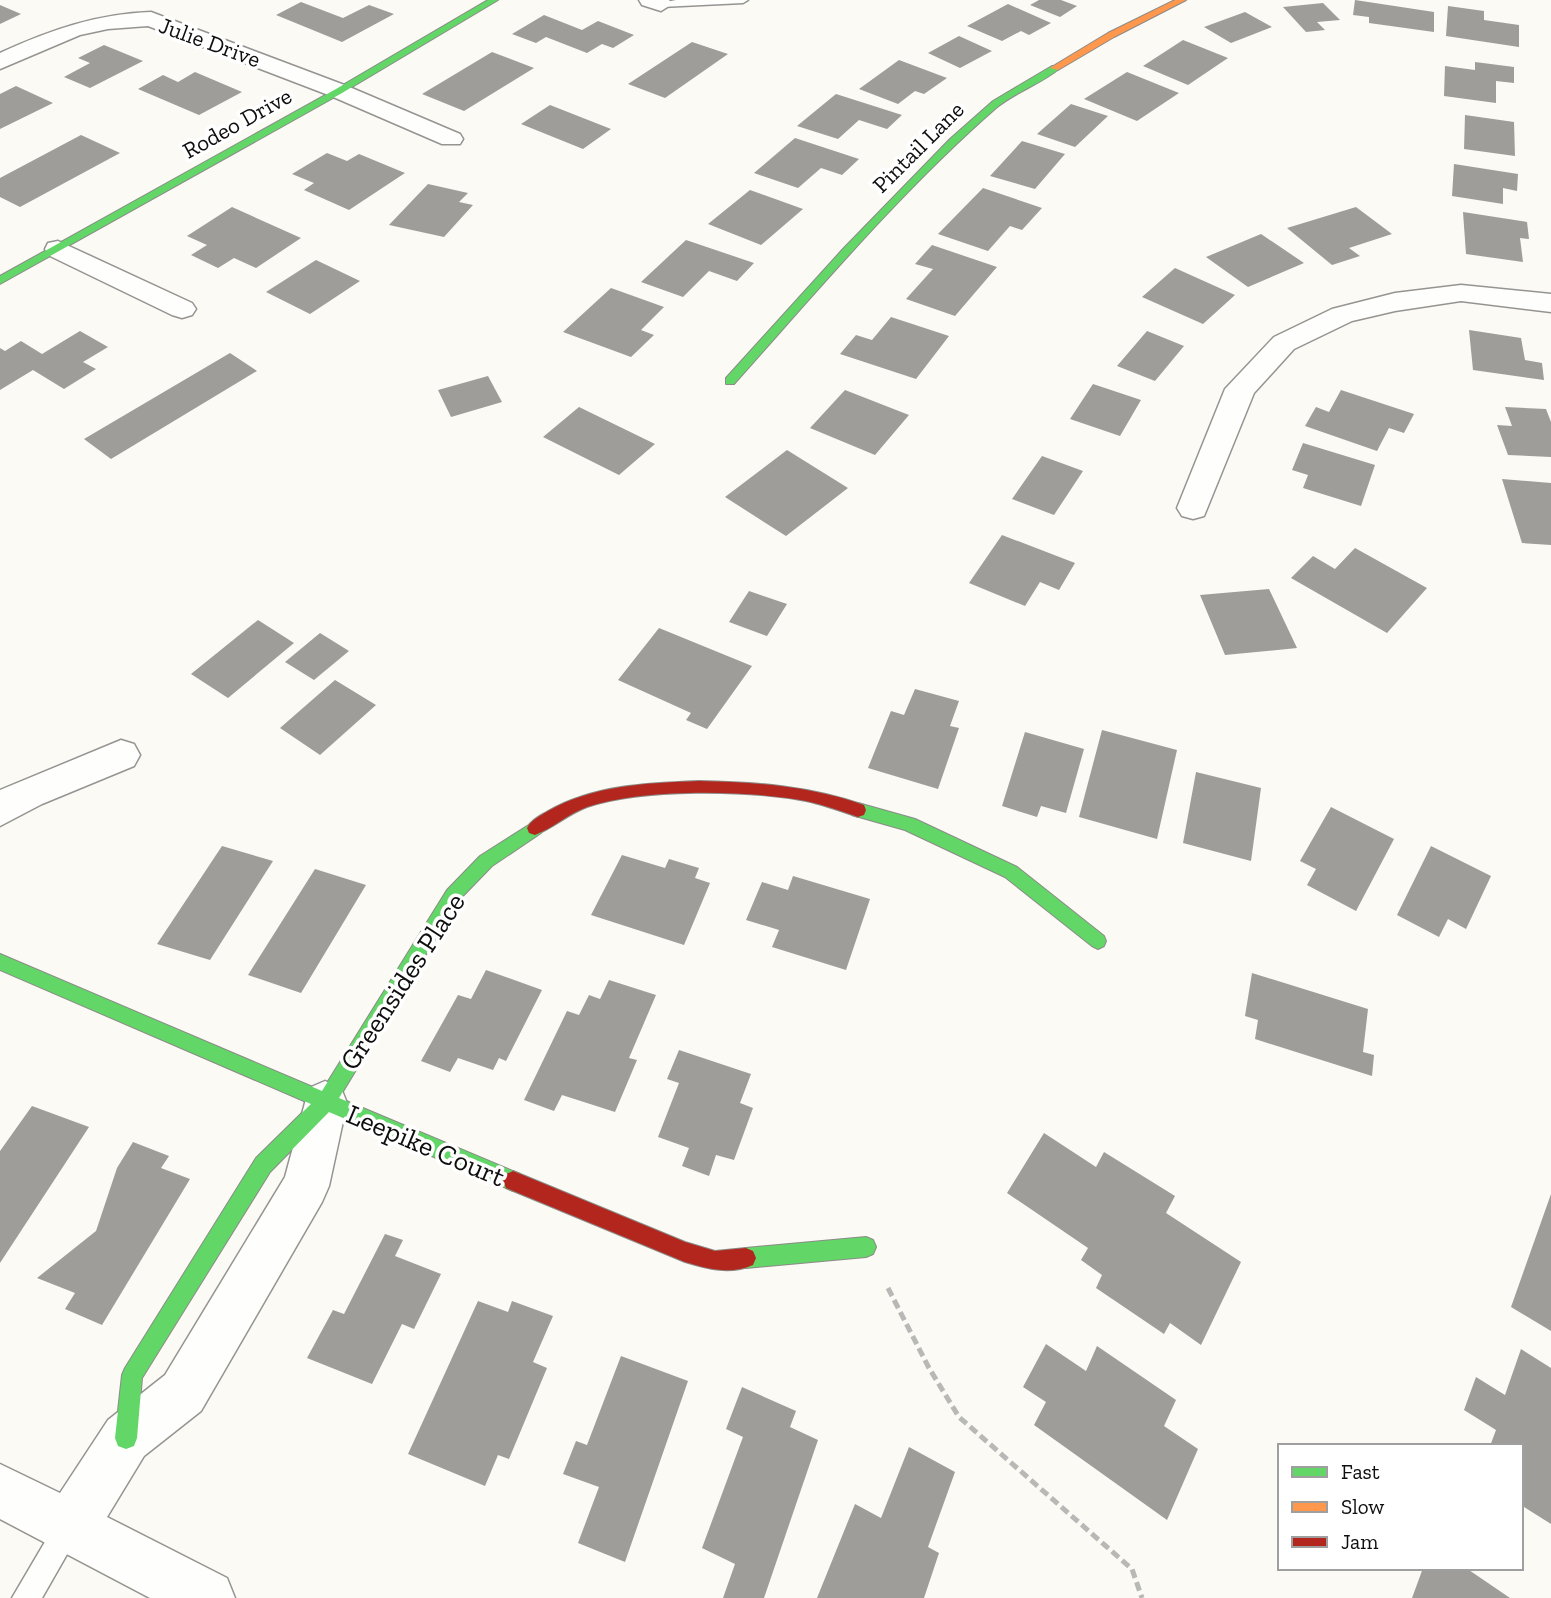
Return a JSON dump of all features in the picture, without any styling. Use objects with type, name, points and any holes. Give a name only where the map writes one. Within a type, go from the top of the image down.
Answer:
[{"type":"street","name":"Rodeo Drive","points":[[0,281],[339,91],[494,0]]},
{"type":"street","name":"Pintail Lane","points":[[730,381],[847,251],[954,141],[996,103],[1111,35],[1182,0]]},
{"type":"street","name":"Julie Drive","points":[[0,62],[76,27],[119,19],[151,19],[339,91],[451,139]]},
{"type":"street","points":[[58,249],[182,309]]},
{"type":"street","points":[[1194,508],[1240,389],[1283,343],[1342,315],[1395,302],[1461,293],[1551,303]]},
{"type":"street","points":[[0,810],[28,793],[121,755]]},
{"type":"street","name":"Greensides Place","points":[[69,1528],[125,1438],[183,1393],[306,1186],[325,1103],[453,895],[486,861],[557,813],[595,799],[642,791],[745,789],[802,794],[856,808],[950,841],[1011,872],[1098,941]]},
{"type":"street","name":"Leepike Court","points":[[0,962],[325,1103],[685,1252],[715,1261],[866,1247]]},
{"type":"street","points":[[0,1490],[207,1598]]},
{"type":"lane","points":[[656,2],[743,0]]},
{"type":"lane","points":[[26,1598],[69,1528]]},
{"type":"path","points":[[866,1247],[929,1368],[960,1417],[1132,1569],[1142,1598]]},
{"type":"building","points":[[1039,0],[1061,0],[1077,6],[1060,17],[1030,5]]},
{"type":"building","points":[[1355,0],[1434,12],[1434,32],[1369,23],[1369,17],[1353,15]]},
{"type":"building","points":[[301,2],[343,18],[369,5],[394,14],[342,42],[276,15]]},
{"type":"building","points":[[1323,3],[1340,20],[1317,22],[1325,30],[1306,32],[1283,7]]},
{"type":"building","points":[[1008,4],[1051,23],[1029,35],[1021,31],[1002,41],[967,26]]},
{"type":"building","points":[[0,5],[21,14],[0,24]]},
{"type":"building","points":[[1448,6],[1484,11],[1484,20],[1519,25],[1519,47],[1446,36]]},
{"type":"building","points":[[1245,12],[1272,27],[1231,43],[1204,27]]},
{"type":"building","points":[[544,15],[582,30],[598,21],[634,35],[613,48],[602,44],[587,53],[546,37],[536,43],[512,34]]},
{"type":"building","points":[[959,36],[992,51],[960,68],[928,53]]},
{"type":"building","points":[[1183,40],[1228,58],[1188,85],[1143,66]]},
{"type":"building","points":[[692,42],[728,54],[665,98],[628,84]]},
{"type":"building","points":[[104,45],[143,61],[90,88],[64,77],[90,63],[78,58]]},
{"type":"building","points":[[492,52],[534,68],[464,111],[422,94]]},
{"type":"building","points":[[899,60],[947,78],[924,94],[915,91],[898,104],[859,89]]},
{"type":"building","points":[[1475,62],[1514,67],[1514,83],[1496,81],[1496,103],[1444,96],[1445,66],[1475,70]]},
{"type":"building","points":[[195,72],[242,92],[199,115],[138,89],[163,75],[178,82]]},
{"type":"building","points":[[1127,72],[1179,93],[1137,121],[1084,99]]},
{"type":"building","points":[[16,86],[53,103],[0,129],[0,94]]},
{"type":"building","points":[[836,94],[902,115],[887,129],[859,120],[838,139],[797,126]]},
{"type":"building","points":[[1071,104],[1108,116],[1075,147],[1037,134]]},
{"type":"building","points":[[550,105],[611,129],[583,149],[521,124]]},
{"type":"building","points":[[1465,115],[1514,122],[1515,156],[1464,149]]},
{"type":"building","points":[[81,135],[120,153],[20,207],[0,197],[0,178]]},
{"type":"building","points":[[795,138],[859,159],[842,175],[821,168],[798,188],[754,173]]},
{"type":"building","points":[[1022,141],[1065,154],[1035,189],[990,176]]},
{"type":"building","points":[[327,153],[347,161],[359,154],[405,173],[349,210],[304,190],[314,183],[292,174]]},
{"type":"building","points":[[1454,164],[1518,174],[1517,191],[1503,188],[1503,204],[1452,196]]},
{"type":"building","points":[[428,184],[468,193],[459,202],[473,205],[444,237],[389,225]]},
{"type":"building","points":[[983,188],[1042,208],[1022,230],[1010,226],[988,251],[938,234]]},
{"type":"building","points":[[750,190],[803,209],[761,245],[708,224]]},
{"type":"building","points":[[232,207],[301,238],[256,268],[234,258],[218,268],[191,255],[207,245],[187,236]]},
{"type":"building","points":[[1356,207],[1392,234],[1349,248],[1360,256],[1332,265],[1287,228]]},
{"type":"building","points":[[1463,212],[1527,222],[1529,239],[1520,238],[1523,262],[1466,254]]},
{"type":"building","points":[[1261,234],[1304,263],[1248,287],[1206,257]]},
{"type":"building","points":[[686,240],[754,263],[737,281],[709,271],[683,297],[641,282]]},
{"type":"building","points":[[932,245],[997,267],[955,316],[906,299],[933,269],[915,264]]},
{"type":"building","points":[[316,260],[360,281],[310,314],[266,292]]},
{"type":"building","points":[[1175,268],[1235,295],[1203,324],[1142,297]]},
{"type":"building","points":[[611,288],[664,307],[641,330],[654,335],[631,357],[563,332]]},
{"type":"building","points":[[891,317],[949,336],[916,379],[840,354],[856,335],[872,340]]},
{"type":"building","points":[[1469,330],[1521,338],[1525,360],[1542,363],[1544,380],[1473,370]]},
{"type":"building","points":[[80,331],[108,347],[83,362],[96,369],[64,389],[33,370],[0,390],[0,348],[5,351],[21,341],[42,354]]},
{"type":"building","points":[[1147,331],[1184,346],[1155,381],[1117,366]]},
{"type":"building","points":[[230,353],[257,371],[111,459],[84,439]]},
{"type":"building","points":[[488,376],[502,402],[451,417],[438,390]]},
{"type":"building","points":[[1093,384],[1141,400],[1120,436],[1070,419]]},
{"type":"building","points":[[845,390],[909,415],[875,455],[810,428]]},
{"type":"building","points":[[1341,390],[1414,414],[1404,433],[1389,428],[1377,451],[1305,426],[1316,407],[1329,412]]},
{"type":"building","points":[[579,407],[655,444],[619,475],[543,437]]},
{"type":"building","points":[[1505,407],[1546,409],[1551,422],[1551,457],[1508,455],[1497,425],[1512,426]]},
{"type":"building","points":[[1303,443],[1375,465],[1361,506],[1303,488],[1308,475],[1292,470]]},
{"type":"building","points":[[787,450],[848,488],[786,536],[725,497]]},
{"type":"building","points":[[1042,456],[1083,471],[1054,515],[1012,499]]},
{"type":"building","points":[[1502,479],[1551,483],[1551,545],[1522,543]]},
{"type":"building","points":[[1002,535],[1075,563],[1059,590],[1040,582],[1025,606],[969,583]]},
{"type":"building","points":[[1355,548],[1427,588],[1387,633],[1291,578],[1313,556],[1335,569]]},
{"type":"building","points":[[1269,589],[1297,648],[1225,655],[1200,595]]},
{"type":"building","points":[[749,591],[787,604],[767,636],[729,622]]},
{"type":"building","points":[[258,620],[294,643],[228,698],[191,674]]},
{"type":"building","points":[[659,628],[752,666],[707,729],[686,720],[691,713],[618,680]]},
{"type":"building","points":[[320,633],[349,651],[314,680],[285,662]]},
{"type":"building","points":[[335,680],[376,705],[320,755],[280,728]]},
{"type":"building","points":[[915,689],[959,701],[950,726],[959,728],[938,789],[868,768],[891,711],[904,715]]},
{"type":"building","points":[[1102,730],[1177,750],[1157,839],[1079,817]]},
{"type":"building","points":[[1025,732],[1084,749],[1066,813],[1041,806],[1037,817],[1002,806]]},
{"type":"building","points":[[1196,772],[1261,788],[1251,861],[1183,843]]},
{"type":"building","points":[[1331,807],[1394,839],[1356,911],[1307,885],[1316,869],[1300,861]]},
{"type":"building","points":[[222,846],[273,861],[210,960],[157,944]]},
{"type":"building","points":[[1431,846],[1491,876],[1466,929],[1448,919],[1439,937],[1397,915]]},
{"type":"building","points":[[622,855],[665,868],[669,859],[699,868],[695,878],[710,883],[684,945],[591,915]]},
{"type":"building","points":[[315,869],[366,885],[301,993],[248,975]]},
{"type":"building","points":[[793,876],[870,899],[846,970],[772,947],[779,930],[746,920],[762,882],[788,890]]},
{"type":"building","points":[[486,970],[542,990],[506,1061],[499,1058],[493,1070],[458,1058],[450,1072],[421,1061],[458,995],[471,999]]},
{"type":"building","points":[[1252,973],[1368,1009],[1363,1052],[1374,1055],[1372,1076],[1255,1039],[1258,1020],[1245,1016]]},
{"type":"building","points":[[609,980],[656,995],[629,1058],[637,1060],[615,1112],[562,1095],[554,1111],[524,1100],[567,1011],[579,1015],[589,995],[600,999]]},
{"type":"building","points":[[679,1050],[751,1074],[740,1103],[753,1108],[734,1160],[716,1155],[709,1176],[682,1166],[689,1148],[658,1137],[679,1083],[667,1079]]},
{"type":"building","points":[[32,1106],[89,1127],[0,1263],[0,1151]]},
{"type":"building","points":[[1044,1133],[1096,1167],[1104,1152],[1175,1196],[1166,1213],[1241,1262],[1201,1345],[1170,1323],[1164,1334],[1096,1288],[1102,1275],[1081,1260],[1088,1248],[1007,1193]]},
{"type":"building","points":[[133,1142],[169,1156],[161,1168],[190,1179],[102,1325],[65,1309],[75,1293],[37,1278],[96,1231],[117,1168]]},
{"type":"building","points":[[1551,1194],[1551,1331],[1511,1307]]},
{"type":"building","points":[[385,1234],[403,1240],[395,1256],[441,1274],[414,1329],[402,1324],[372,1384],[307,1358],[333,1310],[344,1314]]},
{"type":"building","points":[[478,1301],[508,1312],[512,1301],[553,1316],[533,1362],[547,1368],[509,1459],[498,1455],[485,1486],[408,1454]]},
{"type":"building","points":[[1046,1344],[1086,1371],[1097,1346],[1176,1400],[1164,1426],[1198,1449],[1167,1520],[1034,1425],[1046,1402],[1023,1387]]},
{"type":"building","points":[[1521,1349],[1551,1368],[1551,1524],[1523,1506],[1523,1444],[1491,1444],[1496,1430],[1464,1410],[1476,1377],[1505,1395]]},
{"type":"building","points":[[621,1356],[688,1381],[625,1562],[578,1543],[599,1487],[563,1474],[576,1441],[587,1445]]},
{"type":"building","points":[[742,1387],[796,1411],[790,1427],[818,1440],[764,1598],[723,1598],[735,1564],[702,1548],[743,1437],[726,1429]]},
{"type":"building","points":[[909,1447],[955,1472],[928,1547],[939,1553],[924,1598],[817,1598],[855,1504],[881,1518]]},
{"type":"building","points":[[1422,1570],[1469,1570],[1510,1598],[1412,1598]]},
{"type":"traffic: fast","points":[[0,281],[339,91],[494,0]]},
{"type":"traffic: fast","points":[[730,381],[847,251],[954,141],[996,103],[1055,68]]},
{"type":"traffic: fast","points":[[858,810],[909,824],[1011,872],[1098,941]]},
{"type":"traffic: fast","points":[[126,1438],[132,1375],[263,1165],[325,1103],[453,895],[486,861],[535,828]]},
{"type":"traffic: fast","points":[[0,962],[513,1181]]},
{"type":"traffic: fast","points":[[746,1258],[866,1247]]},
{"type":"traffic: slow","points":[[1055,68],[1111,35],[1182,0]]},
{"type":"traffic: jam","points":[[535,828],[565,810],[589,800],[671,789],[778,791],[815,797],[858,810]]},
{"type":"traffic: jam","points":[[513,1181],[685,1252],[715,1261],[746,1258]]}]
